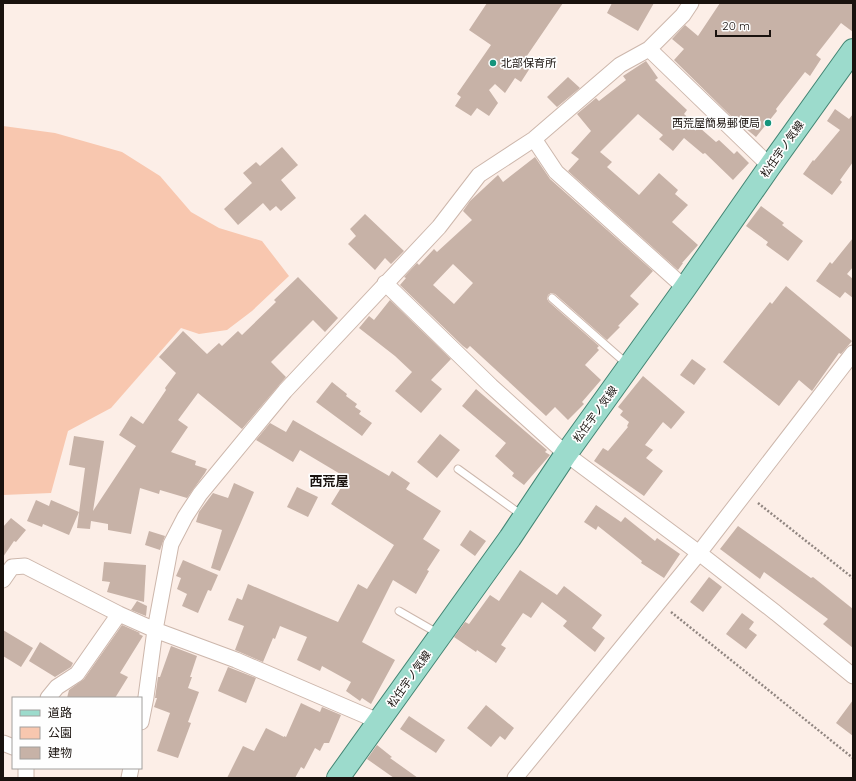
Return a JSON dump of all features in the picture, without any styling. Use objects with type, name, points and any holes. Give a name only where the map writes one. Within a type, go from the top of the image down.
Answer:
[{"type":"main road","name":"松任宇ノ気線","points":[[338,778],[853,50]]},
{"type":"street","points":[[142,717],[155,630],[171,544],[185,517],[200,494],[285,390],[439,227],[479,175],[534,139],[620,65],[648,49],[683,15],[691,3]]},
{"type":"street","points":[[648,49],[770,166]]},
{"type":"street","points":[[534,139],[556,172],[685,288]]},
{"type":"street","points":[[385,283],[491,386],[566,454],[699,553],[853,676]]},
{"type":"street","points":[[515,778],[699,553],[853,354]]},
{"type":"street","points":[[3,580],[12,566],[25,566],[119,614],[155,630],[236,660],[378,721]]},
{"type":"street","points":[[49,697],[56,687],[77,674],[119,614]]},
{"type":"lane","points":[[552,298],[630,366]]},
{"type":"lane","points":[[458,469],[524,517]]},
{"type":"lane","points":[[399,611],[440,634]]},
{"type":"path","points":[[746,493],[853,578]]},
{"type":"path","points":[[658,602],[853,758]]},
{"type":"green space","points":[[3,126],[55,133],[122,152],[160,176],[191,212],[219,228],[262,241],[289,276],[252,311],[227,330],[199,334],[181,328],[111,408],[68,431],[51,493],[3,495]]},
{"type":"building","points":[[487,3],[563,3],[522,63],[530,68],[521,82],[515,78],[505,93],[495,84],[489,90],[498,103],[489,116],[477,108],[471,116],[455,106],[461,97],[457,94],[491,45],[469,30]]},
{"type":"building","points":[[612,3],[654,3],[638,31],[607,13]]},
{"type":"building","points":[[720,3],[853,3],[853,32],[841,23],[816,55],[821,59],[810,76],[805,72],[756,137],[734,119],[674,60],[684,49],[672,39],[685,25],[698,36]]},
{"type":"building","points":[[646,61],[658,78],[655,80],[687,110],[684,114],[716,142],[719,140],[734,154],[737,151],[749,163],[733,180],[705,153],[703,154],[684,138],[673,151],[659,139],[663,135],[638,114],[600,152],[612,162],[607,167],[639,195],[659,173],[678,190],[675,194],[688,205],[672,222],[698,245],[682,263],[678,270],[568,171],[579,159],[571,153],[591,131],[577,114],[596,98],[599,101],[626,80],[623,76]]},
{"type":"building","points":[[568,77],[580,88],[557,107],[547,97]]},
{"type":"building","points":[[835,109],[849,119],[853,114],[853,162],[840,180],[842,182],[832,195],[803,174],[813,160],[814,161],[840,130],[827,121]]},
{"type":"building","points":[[282,147],[298,165],[281,180],[296,198],[281,211],[276,206],[270,211],[263,203],[238,225],[224,209],[252,183],[243,173],[256,162],[260,166]]},
{"type":"building","points":[[535,157],[550,179],[653,271],[630,296],[639,304],[607,340],[555,294],[551,293],[548,295],[547,299],[549,302],[599,346],[597,348],[599,350],[585,365],[601,380],[582,402],[584,404],[568,420],[555,407],[546,416],[470,346],[467,349],[463,346],[400,285],[406,278],[404,277],[417,263],[419,265],[434,249],[437,252],[472,220],[463,211],[470,201],[498,175],[503,182]],"holes":[[[453,264],[473,283],[454,304],[433,285]]]},
{"type":"building","points":[[761,206],[784,223],[782,225],[803,241],[788,261],[766,245],[768,242],[746,226]]},
{"type":"building","points":[[365,214],[404,251],[391,264],[385,258],[375,270],[348,244],[356,236],[350,229]]},
{"type":"building","points":[[853,238],[853,267],[847,274],[853,279],[853,298],[845,292],[840,298],[816,281],[830,262],[832,264]]},
{"type":"building","points":[[298,277],[338,318],[325,332],[313,320],[271,362],[286,377],[242,429],[198,393],[178,420],[188,427],[171,452],[196,461],[195,465],[207,469],[187,498],[160,490],[159,494],[140,488],[131,534],[108,530],[108,524],[91,521],[90,529],[77,528],[85,468],[69,465],[74,436],[104,441],[93,511],[136,446],[119,435],[131,416],[143,424],[176,373],[159,357],[183,331],[207,354],[219,343],[222,346],[238,331],[242,335],[276,302],[274,300]]},
{"type":"building","points":[[786,286],[852,341],[841,354],[839,353],[812,391],[799,380],[779,406],[723,362],[770,302],[772,304]]},
{"type":"building","points":[[390,300],[451,359],[431,380],[442,389],[421,413],[395,391],[412,372],[395,356],[359,328],[369,316],[374,320]]},
{"type":"building","points":[[692,359],[706,369],[694,385],[680,375]]},
{"type":"building","points":[[643,376],[685,412],[671,429],[663,422],[645,445],[653,450],[646,458],[663,471],[644,496],[594,461],[603,448],[608,451],[628,427],[629,422],[620,415],[623,411],[618,407]]},
{"type":"building","points":[[332,382],[347,394],[346,396],[357,404],[355,407],[361,411],[359,414],[372,423],[362,436],[316,402]]},
{"type":"building","points":[[476,389],[547,450],[545,452],[550,455],[524,485],[512,476],[514,473],[495,456],[506,443],[462,406]]},
{"type":"building","points":[[293,420],[389,476],[392,471],[410,483],[406,489],[441,511],[423,539],[440,550],[427,570],[429,571],[416,594],[393,580],[362,642],[395,660],[371,704],[362,698],[360,701],[346,691],[351,682],[322,666],[320,671],[297,660],[307,637],[280,626],[275,639],[273,638],[263,662],[235,650],[244,626],[228,620],[237,598],[242,600],[248,584],[338,622],[358,584],[367,589],[394,545],[331,504],[347,478],[300,450],[293,462],[256,440],[270,423],[286,432]]},
{"type":"building","points":[[440,434],[460,450],[437,478],[417,462]]},
{"type":"building","points":[[234,483],[254,492],[220,571],[211,568],[222,530],[196,522],[199,512],[213,493],[228,498]]},
{"type":"building","points":[[297,487],[318,497],[308,517],[287,507]]},
{"type":"building","points":[[36,500],[49,506],[51,500],[79,512],[69,535],[43,524],[42,527],[27,521]]},
{"type":"building","points":[[596,505],[621,522],[625,517],[655,541],[657,538],[680,554],[664,578],[641,563],[642,561],[598,526],[596,530],[584,522]]},
{"type":"building","points":[[11,518],[26,530],[16,542],[14,541],[3,557],[3,527]]},
{"type":"building","points":[[738,526],[811,578],[813,577],[853,609],[853,648],[823,624],[828,619],[764,572],[760,579],[720,549]]},
{"type":"building","points":[[470,530],[486,541],[475,556],[460,545]]},
{"type":"building","points":[[149,531],[165,536],[160,550],[145,545]]},
{"type":"building","points":[[183,560],[218,575],[211,591],[208,590],[198,613],[182,606],[187,594],[177,589],[181,578],[176,576]]},
{"type":"building","points":[[104,562],[146,565],[144,602],[107,592],[110,582],[102,581]]},
{"type":"building","points":[[520,570],[557,595],[564,586],[602,615],[592,628],[605,638],[595,652],[563,626],[567,621],[542,602],[531,618],[523,613],[501,645],[506,648],[496,663],[454,637],[465,622],[469,624],[490,595],[499,601]]},
{"type":"building","points":[[709,577],[722,587],[703,612],[690,602]]},
{"type":"building","points":[[137,601],[147,606],[146,616],[131,610]]},
{"type":"building","points":[[742,613],[754,622],[749,629],[757,635],[746,649],[726,634]]},
{"type":"building","points":[[122,625],[140,633],[139,634],[143,636],[120,673],[128,677],[116,697],[67,697],[69,690],[84,679]]},
{"type":"building","points":[[3,630],[33,648],[21,667],[3,656]]},
{"type":"building","points":[[40,642],[73,663],[71,667],[55,677],[29,661]]},
{"type":"building","points":[[171,646],[197,656],[188,688],[199,692],[188,722],[191,723],[178,758],[157,751],[170,713],[154,707],[157,698],[155,698],[158,677],[160,677]]},
{"type":"building","points":[[228,667],[256,678],[246,703],[218,691]]},
{"type":"building","points":[[853,700],[853,736],[836,723]]},
{"type":"building","points":[[301,703],[320,712],[322,707],[341,715],[329,743],[324,743],[320,751],[315,748],[304,769],[301,767],[295,778],[227,778],[243,746],[254,751],[266,728],[286,737]]},
{"type":"building","points":[[486,705],[514,728],[505,740],[500,736],[491,747],[467,728]]},
{"type":"building","points":[[409,716],[445,740],[436,753],[400,729]]},
{"type":"building","points":[[377,745],[392,757],[390,758],[418,778],[394,778],[367,759]]},
{"type":"place","name":"北部保育所","points":[[493,63]]},
{"type":"place","name":"西荒屋簡易郵便局","points":[[768,123]]},
{"type":"district","name":"西荒屋","points":[[329,481]]}]
